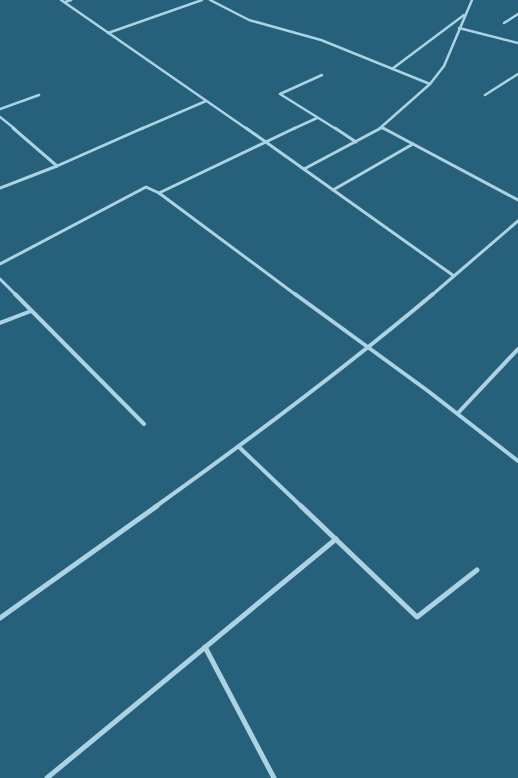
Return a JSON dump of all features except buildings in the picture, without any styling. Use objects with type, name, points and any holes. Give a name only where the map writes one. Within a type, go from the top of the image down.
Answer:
[{"type":"street","points":[[63,1],[71,0]]},
{"type":"street","points":[[108,33],[202,0]]},
{"type":"street","points":[[210,0],[249,20],[321,40],[430,84]]},
{"type":"street","points":[[304,169],[382,128],[430,84],[444,66],[472,0]]},
{"type":"street","points":[[63,1],[266,142],[454,276]]},
{"type":"street","points":[[392,69],[465,14]]},
{"type":"street","points":[[504,23],[518,14]]},
{"type":"street","points":[[459,28],[518,43]]},
{"type":"street","points":[[322,74],[280,94],[356,142]]},
{"type":"street","points":[[485,95],[518,74]]},
{"type":"street","points":[[0,110],[39,95]]},
{"type":"street","points":[[0,188],[57,166],[206,101]]},
{"type":"street","points":[[0,117],[57,166]]},
{"type":"street","points":[[159,193],[317,118]]},
{"type":"street","points":[[382,128],[518,200]]},
{"type":"street","points":[[333,190],[413,144]]},
{"type":"street","points":[[0,264],[146,187],[159,193],[273,278],[370,347],[458,413],[518,461]]},
{"type":"street","points":[[0,618],[239,447],[370,347],[518,221]]},
{"type":"street","points":[[0,279],[144,424]]},
{"type":"street","points":[[0,324],[31,311]]},
{"type":"street","points":[[458,413],[518,349]]},
{"type":"street","points":[[239,447],[417,617],[477,570]]},
{"type":"street","points":[[47,778],[336,539]]},
{"type":"street","points":[[205,647],[274,778]]}]
